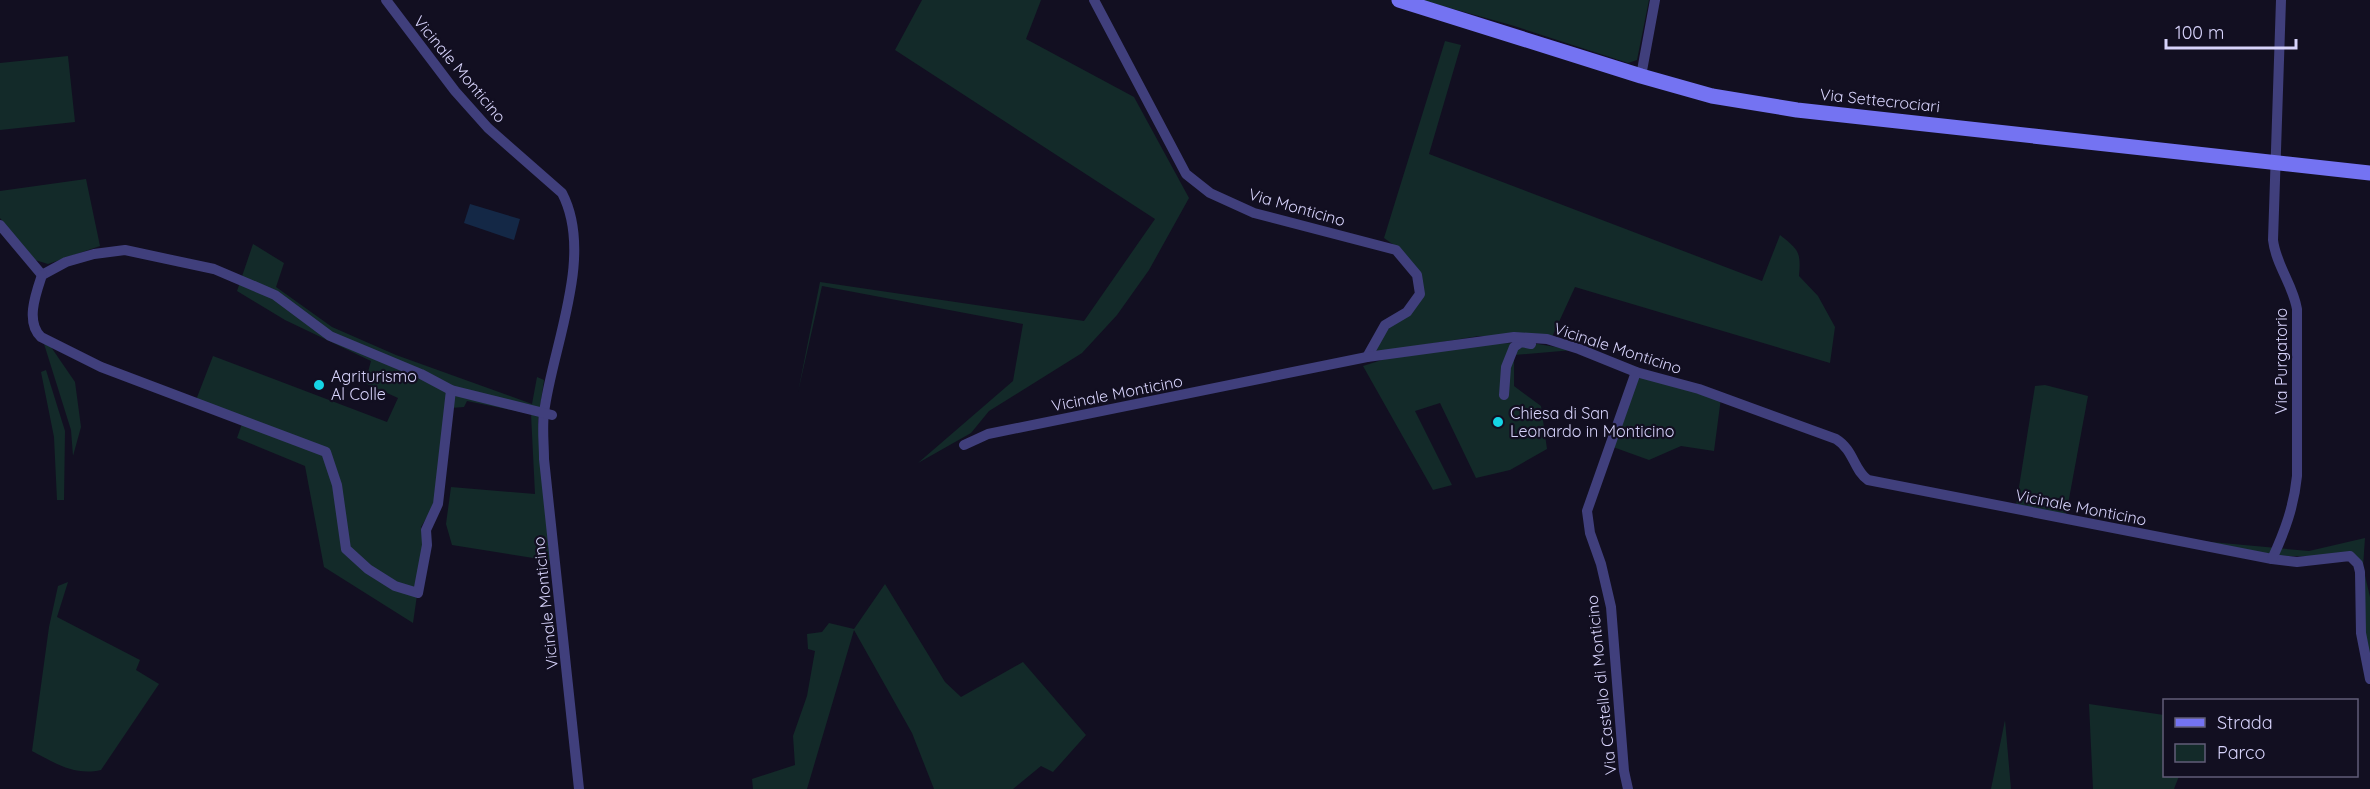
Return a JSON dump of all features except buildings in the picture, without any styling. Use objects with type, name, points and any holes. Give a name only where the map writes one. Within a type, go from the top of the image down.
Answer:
[{"type":"main road","name":"Via Settecrociari","points":[[1399,0],[1712,96],[1797,110],[2370,173]]},
{"type":"street","name":"Vicinale Monticino","points":[[386,0],[482,121],[562,193],[569,206],[573,231],[570,289],[548,415],[544,459],[579,789]]},
{"type":"street","name":"Via Monticino","points":[[1094,0],[1185,174],[1210,193],[1254,213],[1396,250],[1417,275],[1420,294],[1407,312],[1385,325],[1367,357]]},
{"type":"street","points":[[1641,76],[1655,0]]},
{"type":"street","name":"Via Purgatorio","points":[[2272,559],[2295,501],[2297,476],[2297,309],[2293,291],[2274,246],[2281,0]]},
{"type":"street","points":[[0,225],[42,275]]},
{"type":"street","points":[[451,390],[438,504],[426,530],[427,545],[418,593],[395,586],[369,569],[346,549],[337,485],[326,452],[101,367],[37,333],[32,306],[42,275],[76,259],[124,250],[214,269],[275,295],[330,336],[421,374],[451,390],[548,415]]},
{"type":"street","name":"Vicinale Monticino","points":[[964,445],[988,434],[1367,357],[1514,337],[1550,340],[1580,349],[1636,372],[1699,389],[1836,439],[1849,450],[1863,477],[1868,480],[2272,559],[2297,562],[2350,556],[2355,560],[2360,572],[2361,633],[2370,679]]},
{"type":"street","points":[[1504,396],[1506,367],[1514,347],[1521,342],[1537,346],[1550,340]]},
{"type":"street","name":"Via Castello di Monticino","points":[[1628,789],[1624,771],[1611,607],[1601,564],[1590,533],[1587,511],[1636,372]]},
{"type":"green space","points":[[922,0],[1041,0],[1026,39],[1134,97],[1189,198],[1149,270],[1117,315],[1082,353],[989,411],[971,433],[918,463],[1013,381],[1023,324],[822,286],[798,392],[820,282],[1084,321],[1155,219],[895,50]]},
{"type":"green space","points":[[1421,0],[1649,0],[1637,60],[1628,63],[1511,25]]},
{"type":"green space","points":[[1445,41],[1461,45],[1429,154],[1762,281],[1780,235],[1795,248],[1800,262],[1799,276],[1818,296],[1835,327],[1830,363],[1575,287],[1552,337],[1479,336],[1373,353],[1387,329],[1423,298],[1401,250],[1384,238]]},
{"type":"green space","points":[[68,56],[75,122],[0,130],[0,63]]},
{"type":"green space","points":[[86,179],[100,246],[48,264],[35,260],[0,218],[0,191]]},
{"type":"green space","points":[[253,244],[284,263],[276,287],[332,327],[396,355],[532,404],[537,377],[544,380],[538,422],[552,561],[452,545],[446,524],[451,487],[535,494],[531,414],[467,401],[464,407],[451,408],[433,507],[421,527],[424,546],[413,623],[324,567],[305,466],[237,438],[244,418],[196,400],[213,356],[387,422],[398,398],[365,383],[371,361],[285,320],[237,291]]},
{"type":"green space","points":[[40,331],[75,382],[81,427],[73,456],[71,430]]},
{"type":"green space","points":[[1500,343],[1538,344],[1573,350],[1514,355],[1514,386],[1541,406],[1547,449],[1510,470],[1476,478],[1440,403],[1415,411],[1452,485],[1433,490],[1363,366],[1388,358]]},
{"type":"green space","points":[[46,370],[65,431],[64,500],[57,500],[54,437],[41,372]]},
{"type":"green space","points":[[1633,372],[1721,398],[1714,451],[1681,446],[1649,460],[1613,447]]},
{"type":"green space","points":[[2045,385],[2088,396],[2066,515],[2016,506],[2035,386]]},
{"type":"green space","points":[[2365,538],[2363,567],[2370,597],[2370,667],[2355,557],[2278,556],[2189,540],[2309,551]]},
{"type":"green space","points":[[68,582],[57,617],[140,660],[136,670],[159,684],[101,770],[73,770],[32,751],[49,627],[58,586]]},
{"type":"green space","points":[[885,584],[945,682],[961,697],[1023,662],[1086,735],[1053,772],[1041,766],[1013,789],[934,789],[912,733],[854,630],[807,789],[753,789],[752,779],[795,765],[793,736],[807,696],[815,651],[808,649],[807,634],[822,632],[829,623],[854,629]]},
{"type":"green space","points":[[2089,704],[2163,715],[2163,777],[2179,777],[2174,789],[2093,789]]},
{"type":"green space","points":[[2005,720],[2011,789],[1991,789]]},
{"type":"water","points":[[470,204],[520,219],[514,240],[464,223]]},
{"type":"place","name":"Agriturismo Al Colle","points":[[319,385]]},
{"type":"place","name":"Chiesa di San Leonardo in Monticino","points":[[1498,422]]}]
